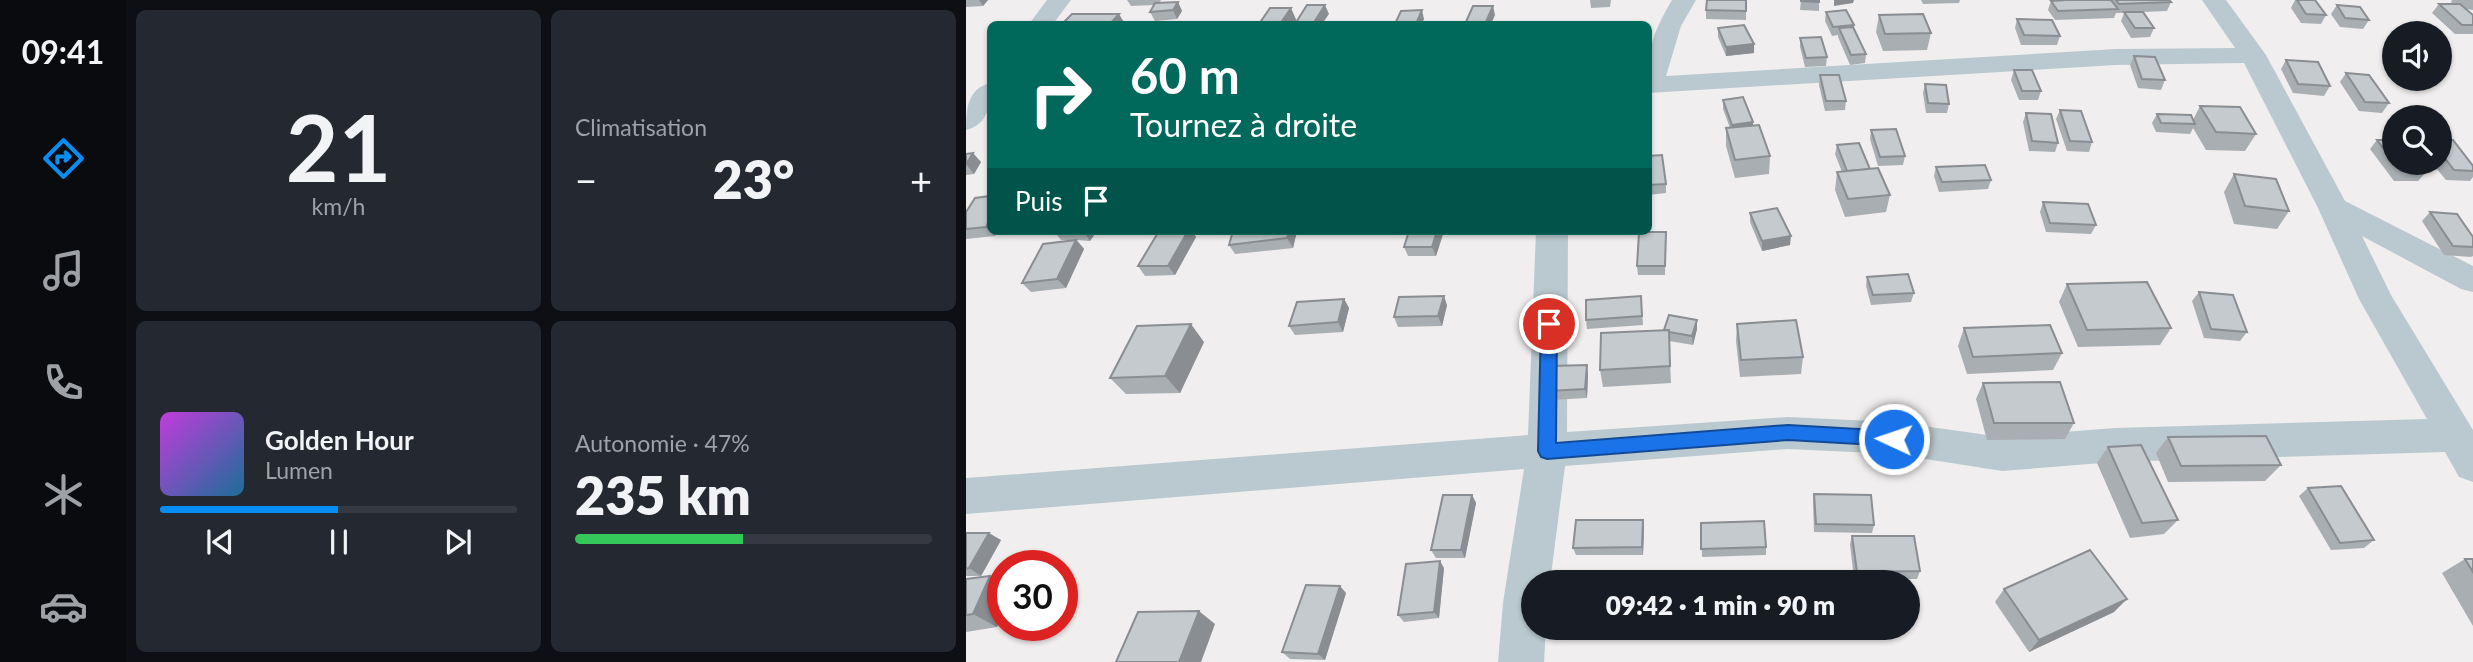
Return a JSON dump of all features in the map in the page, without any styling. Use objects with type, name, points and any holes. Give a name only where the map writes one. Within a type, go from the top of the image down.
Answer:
[{"type":"street","points":[[1043,21],[1059,0]]},
{"type":"street","points":[[1652,79],[1670,26],[1684,0]]},
{"type":"street","points":[[2214,0],[2253,55],[2333,208],[2376,299],[2463,450]]},
{"type":"street","points":[[1652,85],[2091,58],[2253,55]]},
{"type":"street","points":[[973,118],[987,96]]},
{"type":"street","points":[[2333,208],[2473,280]]},
{"type":"street","points":[[1521,662],[1525,603],[1547,451],[1552,235]]},
{"type":"street","points":[[966,496],[1282,469],[1788,433],[1894,439],[2002,454],[2115,445],[2463,450]]},
{"type":"building","points":[[1707,0],[1746,0],[1746,11],[1706,10]]},
{"type":"building","points":[[2111,0],[2118,9],[2058,11],[2051,1]]},
{"type":"building","points":[[2116,0],[2169,0],[2171,2],[2119,4]]},
{"type":"building","points":[[2297,0],[2315,0],[2326,15],[2306,14]]},
{"type":"building","points":[[1178,2],[1173,10],[1150,12],[1155,3]]},
{"type":"building","points":[[2439,4],[2460,4],[2473,15],[2473,25],[2462,25]]},
{"type":"building","points":[[1307,5],[1325,5],[1315,21],[1297,21]]},
{"type":"building","points":[[2337,5],[2360,7],[2369,20],[2345,18]]},
{"type":"building","points":[[1473,6],[1493,6],[1486,21],[1466,21]]},
{"type":"building","points":[[1270,8],[1291,8],[1282,21],[1261,21]]},
{"type":"building","points":[[1422,10],[1417,21],[1396,21],[1401,11]]},
{"type":"building","points":[[1846,10],[1854,25],[1833,27],[1826,12]]},
{"type":"building","points":[[2124,12],[2143,12],[2154,28],[2135,28]]},
{"type":"building","points":[[1072,14],[1119,14],[1113,21],[1065,21]]},
{"type":"building","points":[[1923,14],[1931,33],[1885,34],[1879,15]]},
{"type":"building","points":[[2017,19],[2052,20],[2060,36],[2024,35]]},
{"type":"building","points":[[1744,25],[1754,44],[1726,47],[1718,28]]},
{"type":"building","points":[[1853,27],[1866,54],[1851,55],[1839,28]]},
{"type":"building","points":[[1821,37],[1827,57],[1806,58],[1800,38]]},
{"type":"building","points":[[2134,56],[2155,57],[2165,80],[2142,79]]},
{"type":"building","points":[[2286,60],[2318,62],[2330,86],[2298,84]]},
{"type":"building","points":[[2014,70],[2032,70],[2041,91],[2022,91]]},
{"type":"building","points":[[2346,73],[2369,75],[2389,103],[2365,102]]},
{"type":"building","points":[[1820,75],[1839,75],[1846,101],[1826,101]]},
{"type":"building","points":[[1925,84],[1946,85],[1949,104],[1928,103]]},
{"type":"building","points":[[1743,97],[1753,122],[1732,125],[1723,100]]},
{"type":"building","points":[[2200,106],[2240,107],[2256,134],[2216,132]]},
{"type":"building","points":[[2060,110],[2081,111],[2092,142],[2070,141]]},
{"type":"building","points":[[2026,113],[2051,114],[2058,143],[2032,141]]},
{"type":"building","points":[[2157,114],[2191,115],[2195,124],[2161,123]]},
{"type":"building","points":[[1759,125],[1770,156],[1735,160],[1726,128]]},
{"type":"building","points":[[1896,129],[1905,156],[1880,157],[1871,130]]},
{"type":"building","points":[[2452,140],[2473,166],[2473,171],[2454,170]]},
{"type":"building","points":[[1859,143],[1870,169],[1847,171],[1837,145]]},
{"type":"building","points":[[973,153],[966,164],[966,154]]},
{"type":"building","points":[[1662,155],[1666,184],[1652,185],[1652,156]]},
{"type":"building","points":[[1985,165],[1991,180],[1942,182],[1936,167]]},
{"type":"building","points":[[1878,168],[1890,195],[1848,199],[1837,172]]},
{"type":"building","points":[[2234,174],[2276,179],[2289,211],[2245,206]]},
{"type":"building","points":[[987,196],[987,225],[966,229],[966,212],[975,198]]},
{"type":"building","points":[[2043,202],[2088,204],[2096,225],[2050,223]]},
{"type":"building","points":[[1777,208],[1791,236],[1762,241],[1750,213]]},
{"type":"building","points":[[2430,212],[2457,214],[2473,237],[2473,247],[2453,246]]},
{"type":"building","points":[[1666,232],[1665,266],[1637,266],[1639,235]]},
{"type":"building","points":[[1157,235],[1186,235],[1168,266],[1138,266]]},
{"type":"building","points":[[1232,235],[1288,235],[1287,238],[1229,245]]},
{"type":"building","points":[[1408,235],[1436,235],[1432,247],[1404,247]]},
{"type":"building","points":[[1076,240],[1057,279],[1022,283],[1043,244]]},
{"type":"building","points":[[1908,274],[1914,293],[1873,295],[1867,277]]},
{"type":"building","points":[[2147,282],[2171,328],[2087,330],[2067,284]]},
{"type":"building","points":[[2199,292],[2233,295],[2247,332],[2211,329]]},
{"type":"building","points":[[1444,296],[1438,316],[1394,317],[1399,297]]},
{"type":"building","points":[[1641,296],[1642,316],[1586,320],[1586,300]]},
{"type":"building","points":[[1344,299],[1338,322],[1289,326],[1297,302]]},
{"type":"building","points":[[1669,315],[1697,320],[1692,336],[1664,330]]},
{"type":"building","points":[[1796,320],[1803,357],[1741,360],[1737,324]]},
{"type":"building","points":[[1191,324],[1165,376],[1110,378],[1137,326]]},
{"type":"building","points":[[2050,325],[2062,353],[1973,357],[1964,328]]},
{"type":"building","points":[[1669,330],[1670,366],[1600,370],[1601,333]]},
{"type":"building","points":[[1587,365],[1585,389],[1549,391],[1551,366]]},
{"type":"building","points":[[2060,382],[2074,423],[1994,423],[1983,383]]},
{"type":"building","points":[[2266,436],[2281,465],[2181,466],[2168,437]]},
{"type":"building","points":[[2141,445],[2178,520],[2142,523],[2108,447]]},
{"type":"building","points":[[2341,486],[2374,540],[2340,543],[2308,488]]},
{"type":"building","points":[[1814,494],[1871,495],[1874,525],[1816,524]]},
{"type":"building","points":[[1443,495],[1472,495],[1461,550],[1431,550]]},
{"type":"building","points":[[1576,520],[1643,520],[1642,547],[1573,548]]},
{"type":"building","points":[[1764,521],[1766,547],[1701,549],[1701,523]]},
{"type":"building","points":[[966,533],[989,533],[966,569]]},
{"type":"building","points":[[1852,536],[1914,536],[1920,570],[1857,570]]},
{"type":"building","points":[[2090,550],[2127,599],[2039,640],[2004,589]]},
{"type":"building","points":[[2465,559],[2473,559],[2473,572]]},
{"type":"building","points":[[1440,561],[1434,612],[1398,615],[1406,564]]},
{"type":"building","points":[[987,576],[987,583],[973,614],[966,615],[966,579]]},
{"type":"building","points":[[1306,585],[1340,586],[1318,654],[1282,652]]},
{"type":"building","points":[[1199,611],[1179,662],[1116,662],[1138,612]]},
{"type":"route","points":[[1549,324],[1547,451],[1788,433],[1894,439]]}]
